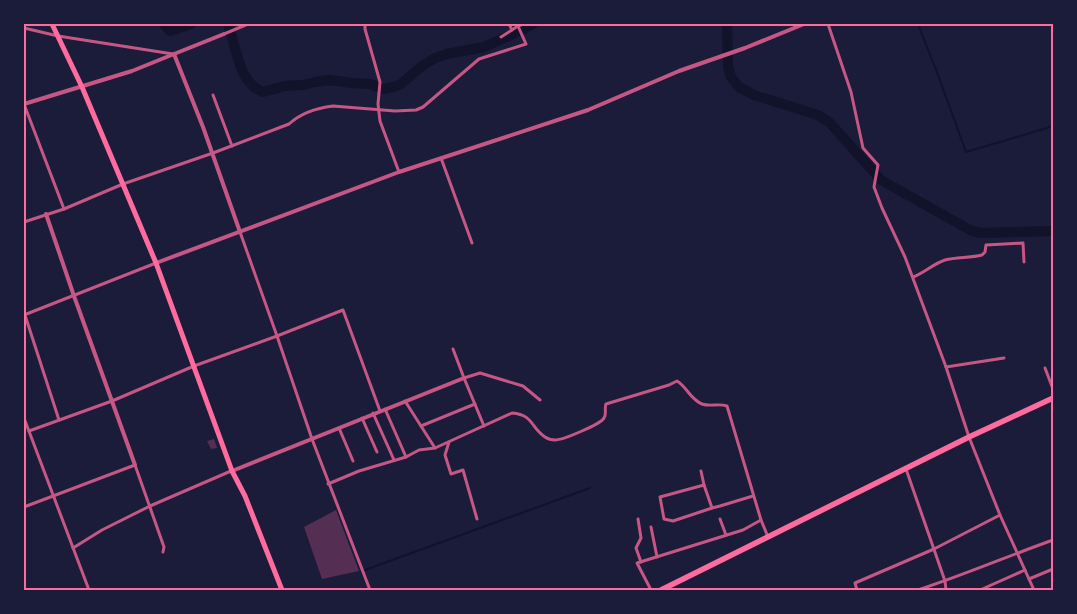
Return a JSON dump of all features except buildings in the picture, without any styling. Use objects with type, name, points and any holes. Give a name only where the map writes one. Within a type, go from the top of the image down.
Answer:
[{"type":"highway","points":[[661,590],[969,437],[1053,398]]},
{"type":"main road","points":[[52,24],[82,87],[156,263],[232,471],[245,496],[282,590]]},
{"type":"street","points":[[64,209],[24,104],[132,71],[248,24]]},
{"type":"street","points":[[365,24],[380,82],[378,110],[380,121],[399,172]]},
{"type":"street","points":[[509,24],[512,30]]},
{"type":"street","points":[[501,37],[523,24]]},
{"type":"street","points":[[59,420],[24,314],[399,172],[588,110],[679,72],[804,24]]},
{"type":"street","points":[[828,24],[851,92],[863,148],[878,165],[874,187],[913,277],[969,437],[1000,515],[1034,590]]},
{"type":"street","points":[[24,222],[64,209],[123,184],[290,124],[298,116],[323,107],[416,110],[423,107],[479,59],[526,44],[518,26]]},
{"type":"street","points":[[24,28],[58,36],[174,54]]},
{"type":"street","points":[[174,54],[278,336],[328,484],[370,590]]},
{"type":"street","points":[[213,94],[232,146]]},
{"type":"street","points":[[441,158],[472,242]]},
{"type":"street","points":[[46,214],[150,506],[164,552]]},
{"type":"street","points":[[913,277],[920,275],[945,260],[982,255],[985,252],[986,245],[1023,244],[1024,262]]},
{"type":"street","points":[[29,431],[112,401],[194,366],[343,310],[380,411]]},
{"type":"street","points":[[453,349],[484,426]]},
{"type":"street","points":[[946,367],[1004,358]]},
{"type":"street","points":[[1045,368],[1053,389]]},
{"type":"street","points":[[73,548],[102,530],[150,506],[385,408],[464,378],[480,373],[523,386],[540,400]]},
{"type":"street","points":[[328,484],[418,450],[434,448],[512,414],[520,414],[530,420],[544,437],[558,440],[580,432],[603,420],[606,415],[604,406],[606,404],[677,381],[693,398],[702,404],[710,406],[723,404],[727,406],[753,496],[768,537]]},
{"type":"street","points":[[405,400],[434,448]]},
{"type":"street","points":[[421,426],[475,404]]},
{"type":"street","points":[[385,408],[406,456]]},
{"type":"street","points":[[373,413],[394,460]]},
{"type":"street","points":[[24,418],[89,590]]},
{"type":"street","points":[[362,418],[377,452]]},
{"type":"street","points":[[339,427],[353,461]]},
{"type":"street","points":[[450,441],[445,455],[451,474],[463,470],[477,519]]},
{"type":"street","points":[[24,507],[135,465]]},
{"type":"street","points":[[906,469],[945,582],[946,590]]},
{"type":"street","points":[[701,471],[712,508]]},
{"type":"street","points":[[704,485],[660,497],[664,520],[673,521],[753,496]]},
{"type":"street","points":[[857,590],[855,583],[934,549],[1000,515]]},
{"type":"street","points":[[638,519],[641,538],[636,548],[640,562],[637,563],[651,590]]},
{"type":"street","points":[[720,519],[726,535]]},
{"type":"street","points":[[640,562],[743,530],[761,520]]},
{"type":"street","points":[[651,527],[657,557]]},
{"type":"street","points":[[918,590],[945,582],[1053,540]]},
{"type":"street","points":[[1029,579],[1053,569]]},
{"type":"street","points":[[980,590],[1025,570]]},
{"type":"waterway","points":[[164,24],[170,31],[191,24]]},
{"type":"waterway","points":[[228,24],[243,72],[248,81],[263,92],[285,86],[329,80],[370,84],[383,89],[394,87],[401,84],[422,66],[435,58],[484,47],[533,24]]},
{"type":"waterway","points":[[727,24],[728,67],[731,77],[739,87],[754,95],[818,115],[830,123],[881,180],[972,231],[981,233],[1053,231]]},
{"type":"waterway","points":[[918,24],[966,152],[1053,125]]},
{"type":"waterway","points":[[365,570],[590,488]]}]
